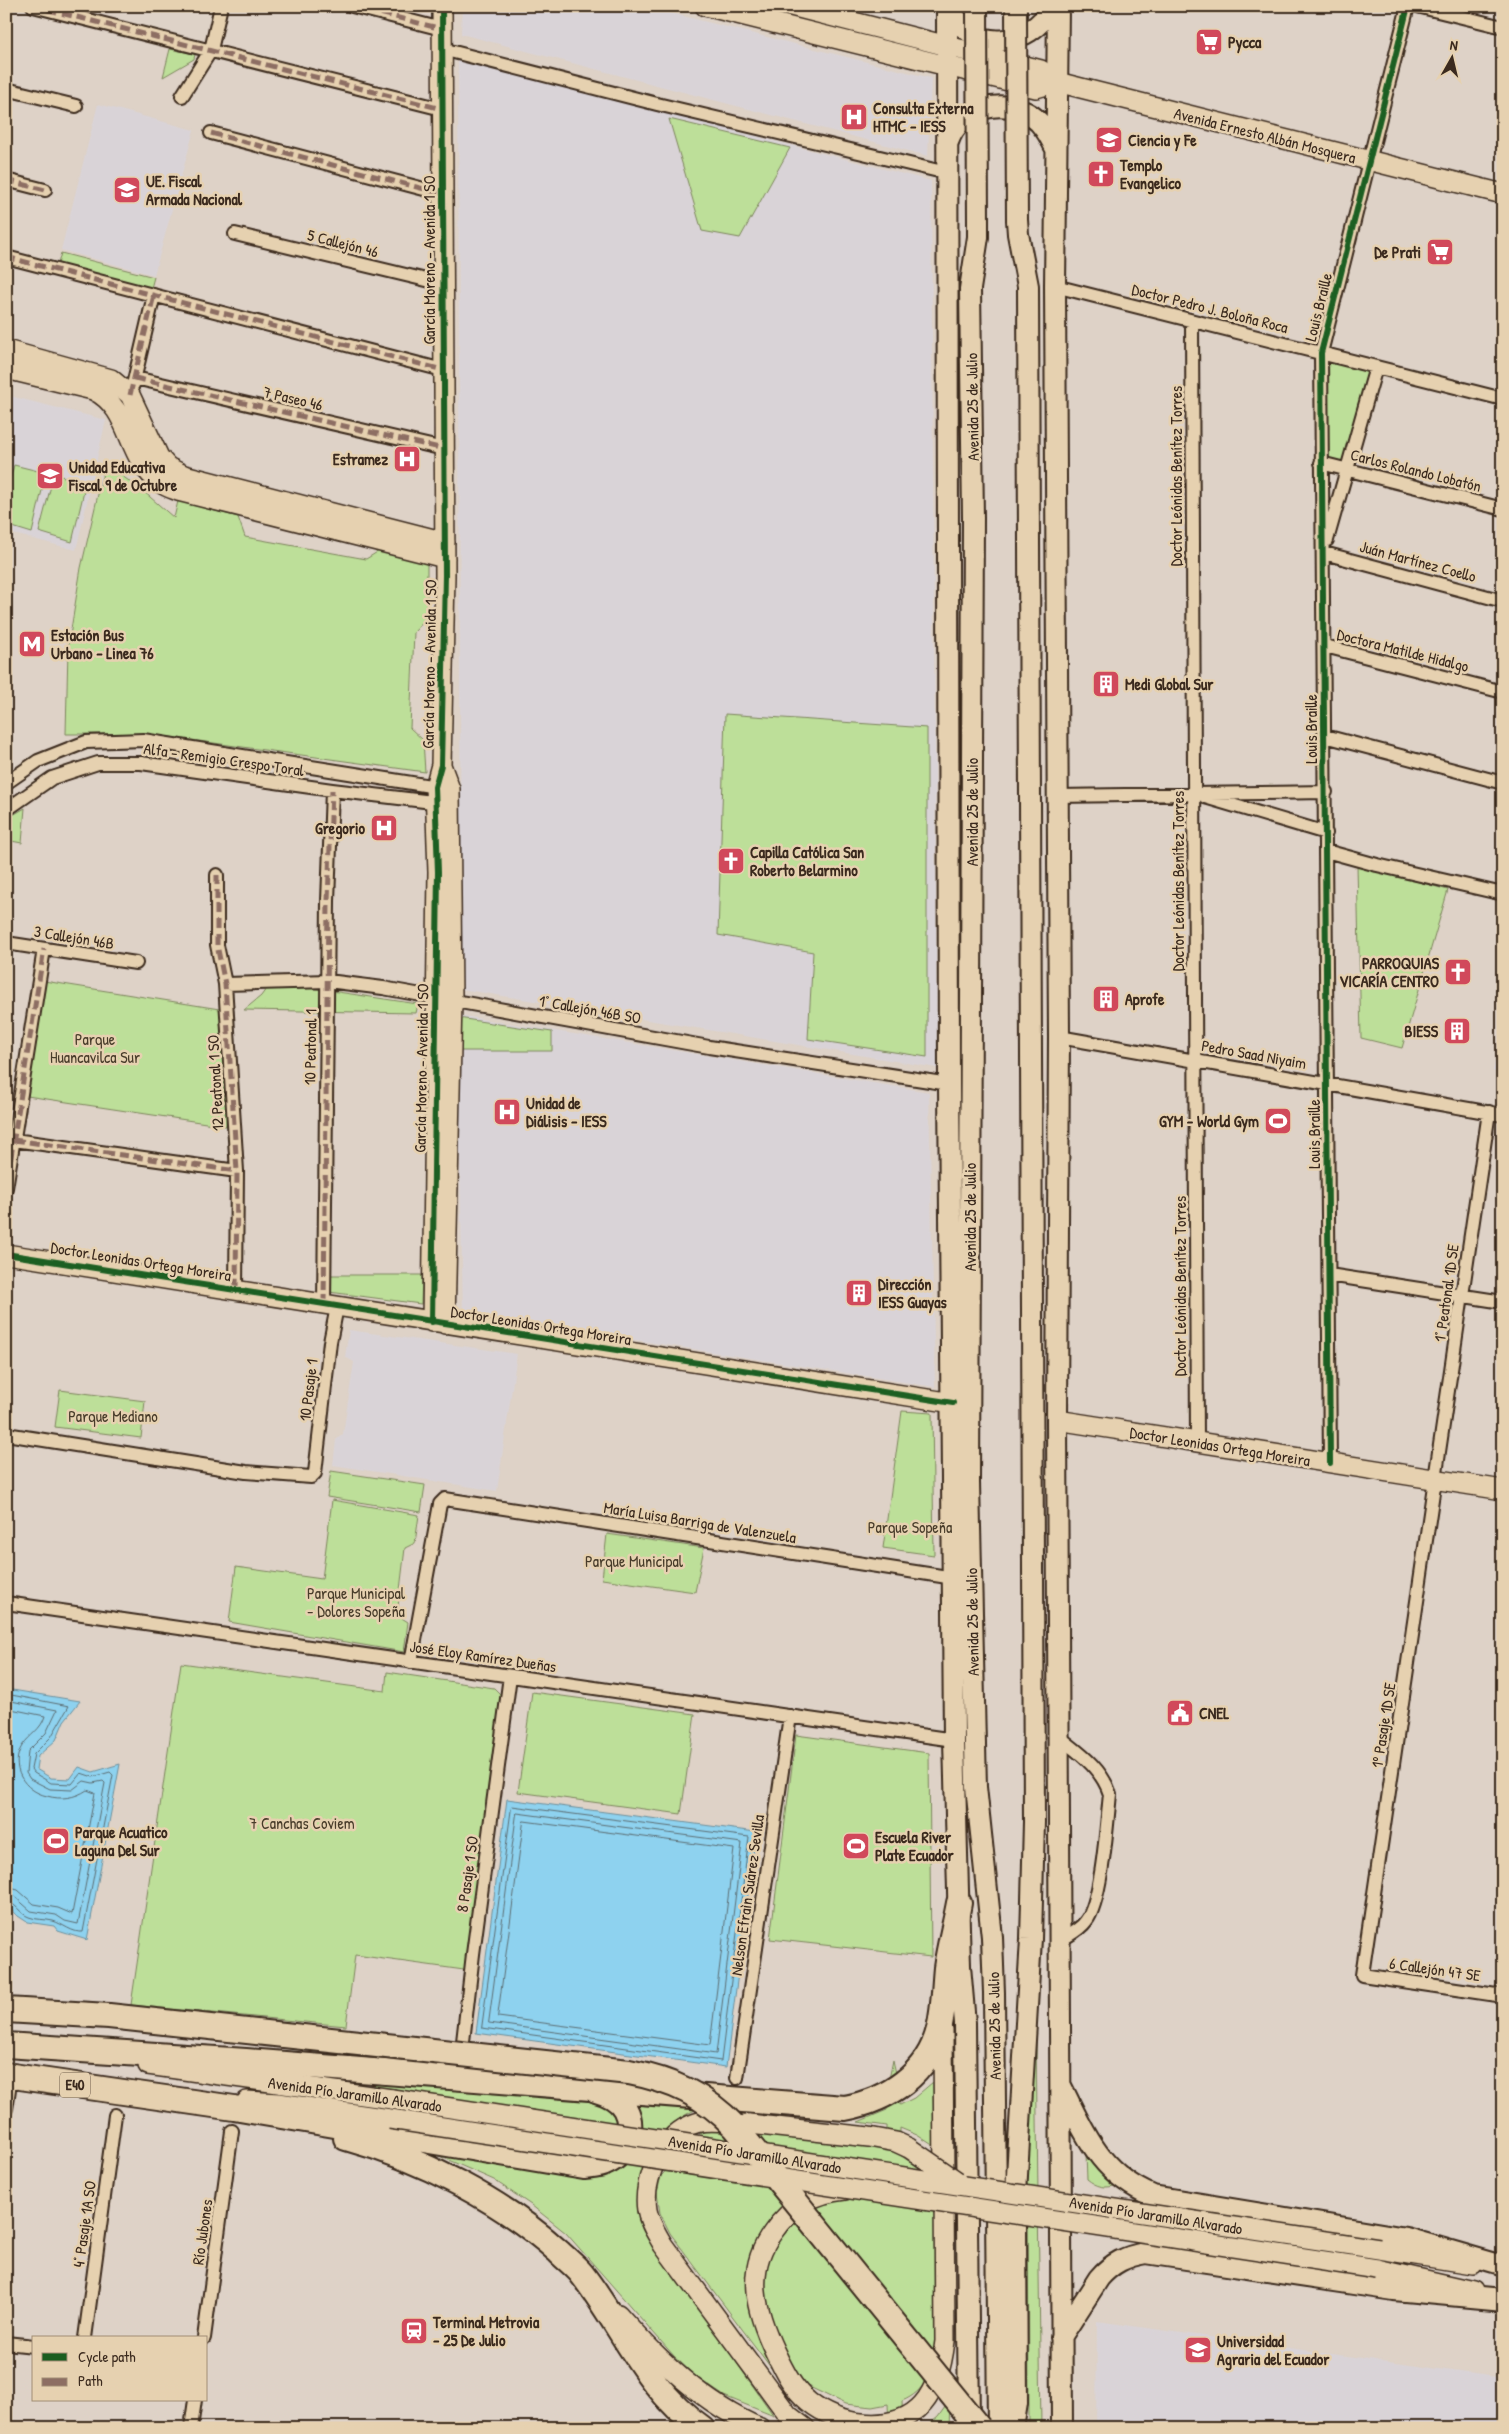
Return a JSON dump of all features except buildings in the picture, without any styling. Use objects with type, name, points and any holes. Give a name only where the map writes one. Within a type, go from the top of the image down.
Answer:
[{"type":"highway","points":[[6,2045],[459,2077],[845,2108],[881,2099],[917,2070],[927,2058],[939,2030],[948,1960],[959,1903]]},
{"type":"highway","points":[[6,2010],[109,2016],[629,2072],[666,2080],[693,2092],[736,2127],[979,2428]]},
{"type":"highway","name":"E40","points":[[9,2076],[138,2094]]},
{"type":"highway","points":[[233,2120],[584,2167],[608,2162],[616,2156],[627,2140],[628,2127],[624,2108],[617,2100],[607,2093],[587,2087]]},
{"type":"highway","points":[[138,2094],[233,2120],[352,2140],[424,2168],[468,2189],[523,2222],[581,2272],[647,2374],[665,2396],[694,2423]]},
{"type":"highway","points":[[1011,2428],[1015,2403],[1014,2228]]},
{"type":"main road","name":"Avenida 25 de Julio","points":[[948,6],[948,935],[953,1403],[954,1740],[960,1966],[965,2023],[969,2428]]},
{"type":"main road","points":[[948,6],[960,23],[970,32],[994,40],[1020,37],[1032,31],[1042,23],[1053,6]]},
{"type":"main road","name":"Avenida 25 de Julio","points":[[977,6],[978,237],[970,289],[973,518],[969,1483],[976,1787],[992,1936],[994,1984],[998,2428]]},
{"type":"main road","name":"Avenida 25 de Julio","points":[[1014,2228],[1031,1939],[1034,1822],[1031,1290],[1032,893],[1028,286],[1017,220],[1016,6]]},
{"type":"main road","points":[[1058,6],[1055,286],[1059,1037],[1056,1221],[1058,1942],[1062,2428]]},
{"type":"main road","points":[[947,144],[951,132],[970,114],[982,109],[1008,106],[1032,116],[1042,125],[1056,149]]},
{"type":"main road","points":[[1030,567],[1057,492]]},
{"type":"main road","points":[[948,576],[973,518]]},
{"type":"main road","points":[[1032,893],[1059,998]]},
{"type":"main road","points":[[948,935],[971,1044]]},
{"type":"main road","points":[[1031,1290],[1056,1221]]},
{"type":"main road","points":[[959,1903],[976,1787]]},
{"type":"main road","points":[[1034,1822],[1058,1942]]},
{"type":"main road","points":[[1060,2083],[1091,2144],[1105,2163],[1123,2180],[1153,2196],[1406,2238],[1503,2267]]},
{"type":"main road","points":[[1061,2337],[1106,2270],[1125,2258],[1146,2253],[1394,2290],[1503,2298]]},
{"type":"street","points":[[33,6],[442,109]]},
{"type":"street","points":[[182,96],[211,50],[221,6]]},
{"type":"street","points":[[352,6],[442,29]]},
{"type":"street","name":"García Moreno - Avenida 1 SO","points":[[438,1323],[444,999],[443,796],[441,765],[444,550],[442,6]]},
{"type":"street","name":"Avenida Ernesto Albán Mosquera","points":[[705,6],[947,68],[1036,88],[1057,82]]},
{"type":"street","name":"Avenida Ernesto Albán Mosquera","points":[[791,6],[1041,70],[1057,82],[1503,194]]},
{"type":"street","name":"Louis Braille","points":[[1330,1463],[1325,646],[1321,463],[1321,353],[1408,6]]},
{"type":"street","points":[[1417,6],[1503,28]]},
{"type":"street","points":[[442,49],[666,106],[947,173]]},
{"type":"street","points":[[6,89],[76,106]]},
{"type":"street","points":[[210,133],[443,194]]},
{"type":"street","points":[[6,180],[45,190]]},
{"type":"street","name":"5 Callejón 46","points":[[235,234],[443,284]]},
{"type":"street","points":[[6,257],[443,370]]},
{"type":"street","name":"Doctor Pedro J. Boloña Roca","points":[[1055,286],[1503,399]]},
{"type":"street","points":[[154,295],[132,386],[159,457],[168,467],[184,475],[444,550]]},
{"type":"street","name":"Doctor Leónidas Benítez Torres","points":[[1192,320],[1197,1442]]},
{"type":"street","points":[[6,350],[100,374],[132,386]]},
{"type":"street","name":"Louis Braille","points":[[1324,552],[1376,367]]},
{"type":"street","points":[[6,369],[93,390],[103,395],[120,413],[136,453],[146,469],[160,483],[178,491],[444,550]]},
{"type":"street","name":"7 Paseo 46","points":[[132,386],[444,449]]},
{"type":"street","name":"Carlos Rolando Lobatón","points":[[1321,463],[1503,509]]},
{"type":"street","name":"Juán Martínez Coello","points":[[1324,552],[1503,601]]},
{"type":"street","name":"Doctora Matilde Hidalgo","points":[[1325,646],[1503,692]]},
{"type":"street","points":[[1325,736],[1503,783]]},
{"type":"street","name":"Alfa - Remigio Crespo Toral","points":[[6,783],[38,761],[86,742],[143,740],[443,796]]},
{"type":"street","name":"Alfa - Remigio Crespo Toral","points":[[6,810],[52,778],[98,763],[141,763],[332,790],[443,796]]},
{"type":"street","name":"10 Peatonal 1","points":[[330,1306],[328,982],[332,790]]},
{"type":"street","points":[[1058,796],[1326,792]]},
{"type":"street","points":[[1194,793],[1326,832]]},
{"type":"street","points":[[1326,851],[1377,865],[1503,894]]},
{"type":"street","name":"12 Peatonal 1 SO","points":[[217,875],[217,945],[225,984],[236,1171],[236,1290]]},
{"type":"street","name":"3 Callejón 46B","points":[[6,943],[136,963]]},
{"type":"street","points":[[6,1188],[44,948]]},
{"type":"street","name":"1° Callejón 46B SO","points":[[225,984],[328,982],[444,999],[709,1047],[949,1084]]},
{"type":"street","name":"Pedro Saad Niyaim","points":[[1059,1037],[1503,1115]]},
{"type":"street","name":"1° Peatonal 1D SE","points":[[1435,1479],[1489,1112]]},
{"type":"street","points":[[14,1140],[236,1171]]},
{"type":"street","name":"Doctor Leonidas Ortega Moreira","points":[[6,1254],[953,1403]]},
{"type":"street","points":[[1329,1275],[1503,1302]]},
{"type":"street","name":"10 Pasaje 1","points":[[6,1434],[246,1472],[308,1478],[313,1476],[330,1342],[330,1306]]},
{"type":"street","name":"Doctor Leonidas Ortega Moreira","points":[[1057,1420],[1503,1490]]},
{"type":"street","name":"1º Pasaje 1D SE","points":[[1362,1975],[1435,1479]]},
{"type":"street","name":"María Luisa Barriga de Valenzuela","points":[[411,1662],[441,1501],[445,1499],[954,1578]]},
{"type":"street","name":"José Eloy Ramírez Dueñas","points":[[6,1603],[954,1740]]},
{"type":"street","name":"8 Pasaje 1 SO","points":[[459,2077],[473,1954],[510,1676]]},
{"type":"street","name":"Nelson Efraìn Suárez Sevilla","points":[[737,2078],[790,1716]]},
{"type":"street","points":[[1058,1736],[1093,1764],[1106,1782],[1110,1794],[1097,1891],[1090,1914],[1083,1925],[1058,1942]]},
{"type":"street","name":"6 Callejón 47 SE","points":[[1362,1975],[1503,1996]]},
{"type":"street","points":[[860,2189],[816,2195],[798,2205],[784,2217],[764,2243],[755,2276],[755,2294],[764,2329],[780,2364],[799,2392],[817,2407],[840,2418],[873,2424],[888,2423],[900,2421],[922,2406],[932,2393],[942,2360],[944,2341],[943,2004]]},
{"type":"street","name":"Avenida Pío Jaramillo Alvarado","points":[[6,2045],[392,2099],[1503,2267]]},
{"type":"street","points":[[6,2109],[9,2076]]},
{"type":"street","name":"Avenida Pío Jaramillo Alvarado","points":[[138,2094],[278,2103],[860,2189],[1377,2270],[1503,2298]]},
{"type":"street","name":"4° Pasaje 1A SO","points":[[85,2336],[115,2115]]},
{"type":"street","name":"Río Jubones","points":[[204,2336],[233,2120]]},
{"type":"street","points":[[805,2428],[788,2415],[663,2245],[654,2230],[647,2211],[647,2192],[650,2176],[662,2152],[675,2135],[696,2123],[749,2124],[870,2137],[896,2142],[909,2148],[951,2179],[972,2187]]},
{"type":"street","points":[[581,2272],[631,2328],[682,2380],[722,2410],[760,2428]]},
{"type":"street","points":[[6,2343],[32,2346]]},
{"type":"street","points":[[191,2428],[195,2402]]},
{"type":"shaded area","name":"Consulta Externa HTMC - IESS","points":[[462,6],[643,6],[931,78],[928,156],[461,34]]},
{"type":"shaded area","points":[[458,60],[931,181],[937,1068],[461,989]]},
{"type":"shaded area","name":"UE. Fiscal Armada Nacional","points":[[98,104],[194,130],[154,275],[61,250]]},
{"type":"shaded area","name":"Unidad Educativa Fiscal 9 de Octubre","points":[[6,395],[106,420],[76,550],[6,532]]},
{"type":"shaded area","points":[[457,1015],[929,1092],[935,1387],[463,1313]]},
{"type":"shaded area","points":[[1503,1029],[1503,1073],[1493,1071]]},
{"type":"shaded area","points":[[349,1330],[517,1354],[497,1491],[333,1465],[336,1440],[343,1434],[354,1362],[345,1357]]},
{"type":"shaded area","name":"Universidad Agraria del Ecuador","points":[[1097,2321],[1503,2378],[1503,2428],[1096,2428]]},
{"type":"green space","points":[[170,49],[195,54],[194,59],[163,77]]},
{"type":"green space","points":[[669,119],[790,148],[740,238],[702,231]]},
{"type":"green space","points":[[61,253],[154,277],[150,292],[57,267]]},
{"type":"green space","points":[[1321,353],[1376,367],[1346,470],[1321,463]]},
{"type":"green space","points":[[105,464],[142,490],[174,518],[178,501],[238,517],[245,537],[366,559],[379,551],[427,561],[427,618],[414,632],[410,728],[423,740],[425,772],[148,734],[66,734],[68,648],[81,568]]},
{"type":"green space","points":[[14,465],[46,473],[32,533],[6,525],[6,494]]},
{"type":"green space","points":[[54,474],[86,483],[72,542],[39,532]]},
{"type":"green space","points":[[725,714],[927,728],[927,1057],[808,1039],[813,952],[718,935]]},
{"type":"green space","points":[[25,808],[22,843],[6,840],[6,819]]},
{"type":"green space","points":[[1357,865],[1448,890],[1402,1048],[1361,1038]]},
{"type":"green space","name":"Parque Huancavilca Sur","points":[[44,981],[232,1011],[226,1126],[27,1096]]},
{"type":"green space","points":[[271,982],[418,1004],[416,1013],[244,1010],[261,996]]},
{"type":"green space","points":[[458,1018],[552,1032],[552,1051],[459,1051]]},
{"type":"green space","points":[[330,1275],[422,1275],[421,1304],[329,1292]]},
{"type":"green space","name":"Parque Mediano","points":[[60,1390],[145,1401],[141,1438],[55,1427]]},
{"type":"green space","name":"Parque Sopeña","points":[[902,1411],[932,1413],[934,1555],[883,1548]]},
{"type":"green space","points":[[331,1471],[425,1485],[421,1512],[327,1497]]},
{"type":"green space","name":"Parque Municipal - Dolores Sopeña","points":[[332,1500],[419,1515],[415,1543],[405,1548],[397,1615],[408,1622],[404,1652],[229,1622],[236,1567],[322,1579]]},
{"type":"green space","name":"Parque Municipal","points":[[607,1534],[704,1548],[695,1592],[602,1579]]},
{"type":"green space","name":"7 Canchas Coviem","points":[[181,1663],[385,1691],[387,1672],[494,1688],[504,1698],[464,1970],[355,1955],[346,2026],[131,2005]]},
{"type":"green space","points":[[532,1692],[695,1714],[681,1814],[518,1792]]},
{"type":"green space","name":"Escuela River Plate Ecuador","points":[[796,1735],[929,1753],[931,1957],[770,1939]]},
{"type":"green space","points":[[1036,2038],[1041,2428],[1029,2428],[1028,2149]]},
{"type":"green space","points":[[893,2060],[899,2087],[900,2105],[914,2098],[933,2082],[934,2146],[917,2135],[900,2128],[900,2155],[931,2176],[935,2209],[936,2348],[933,2365],[926,2380],[917,2392],[902,2401],[903,2428],[889,2428],[888,2404],[872,2407],[845,2404],[772,2369],[670,2233],[660,2213],[657,2193],[661,2176],[701,2133],[714,2129],[887,2149],[887,2126],[858,2122],[887,2110],[887,2089]]},
{"type":"green space","points":[[374,2081],[587,2097],[610,2107],[618,2124],[374,2087]]},
{"type":"green space","points":[[630,2096],[699,2108],[675,2122],[650,2154],[638,2184],[637,2193],[640,2210],[649,2238],[774,2416],[724,2396],[696,2377],[674,2356],[566,2233],[531,2205],[494,2180],[419,2147],[604,2176]]},
{"type":"green space","points":[[1086,2153],[1118,2185],[1101,2186],[1087,2179]]},
{"type":"green space","points":[[950,2400],[949,2428],[925,2428],[938,2417]]},
{"type":"water","name":"Parque Acuatico Laguna Del Sur","points":[[6,1689],[80,1701],[64,1721],[56,1740],[38,1756],[36,1769],[51,1778],[70,1779],[79,1767],[93,1772],[120,1764],[87,1940],[58,1931],[54,1926],[27,1922],[15,1914],[6,1904]]},
{"type":"water","points":[[507,1799],[756,1832],[726,2067],[476,2033]]},
{"type":"marked path","points":[[33,6],[442,109]]},
{"type":"marked path","points":[[352,6],[442,29]]},
{"type":"marked path","points":[[211,133],[443,194]]},
{"type":"marked path","points":[[6,180],[45,190]]},
{"type":"marked path","points":[[6,257],[443,370]]},
{"type":"marked path","points":[[130,395],[154,295]]},
{"type":"marked path","points":[[135,378],[444,449]]},
{"type":"marked path","points":[[324,1305],[328,901],[332,790]]},
{"type":"marked path","points":[[217,875],[217,945],[225,984],[237,1171],[236,1290]]},
{"type":"marked path","points":[[6,1188],[44,949]]},
{"type":"marked path","points":[[14,1140],[237,1171]]},
{"type":"cycle path","points":[[432,1322],[438,872],[435,787],[441,765],[445,575],[442,6]]},
{"type":"cycle path","points":[[1330,1463],[1321,353],[1408,6]]},
{"type":"cycle path","points":[[6,1254],[953,1403]]},
{"type":"place","name":"Pycca","points":[[1209,42]]},
{"type":"place","name":"Consulta Externa HTMC - IESS","points":[[854,117]]},
{"type":"place","name":"Ciencia y Fe","points":[[1109,140]]},
{"type":"place","name":"Templo Evangelico","points":[[1101,174]]},
{"type":"place","name":"UE. Fiscal Armada Nacional","points":[[127,190]]},
{"type":"place","name":"De Prati","points":[[1440,252]]},
{"type":"place","name":"Estramez","points":[[407,459]]},
{"type":"place","name":"Unidad Educativa Fiscal 9 de Octubre","points":[[50,476]]},
{"type":"place","name":"Estación Bus Urbano - Linea 76","points":[[32,644]]},
{"type":"place","name":"Medi Global Sur","points":[[1106,684]]},
{"type":"place","name":"Gregorio","points":[[384,828]]},
{"type":"place","name":"Capilla Católica San Roberto Belarmino","points":[[731,861]]},
{"type":"place","name":"PARROQUIAS VICARÍA CENTRO","points":[[1458,972]]},
{"type":"place","name":"Aprofe","points":[[1106,999]]},
{"type":"place","name":"BIESS","points":[[1457,1031]]},
{"type":"place","name":"Unidad de Diálisis - IESS","points":[[507,1112]]},
{"type":"place","name":"GYM - World Gym","points":[[1278,1121]]},
{"type":"place","name":"Dirección IESS Guayas","points":[[859,1293]]},
{"type":"place","name":"CNEL","points":[[1180,1713]]},
{"type":"place","name":"Parque Acuatico Laguna Del Sur","points":[[56,1841]]},
{"type":"place","name":"Escuela River Plate Ecuador","points":[[856,1846]]},
{"type":"place","name":"Terminal Metrovia - 25 De Julio","points":[[414,2331]]},
{"type":"place","name":"Universidad Agraria del Ecuador","points":[[1198,2350]]}]
